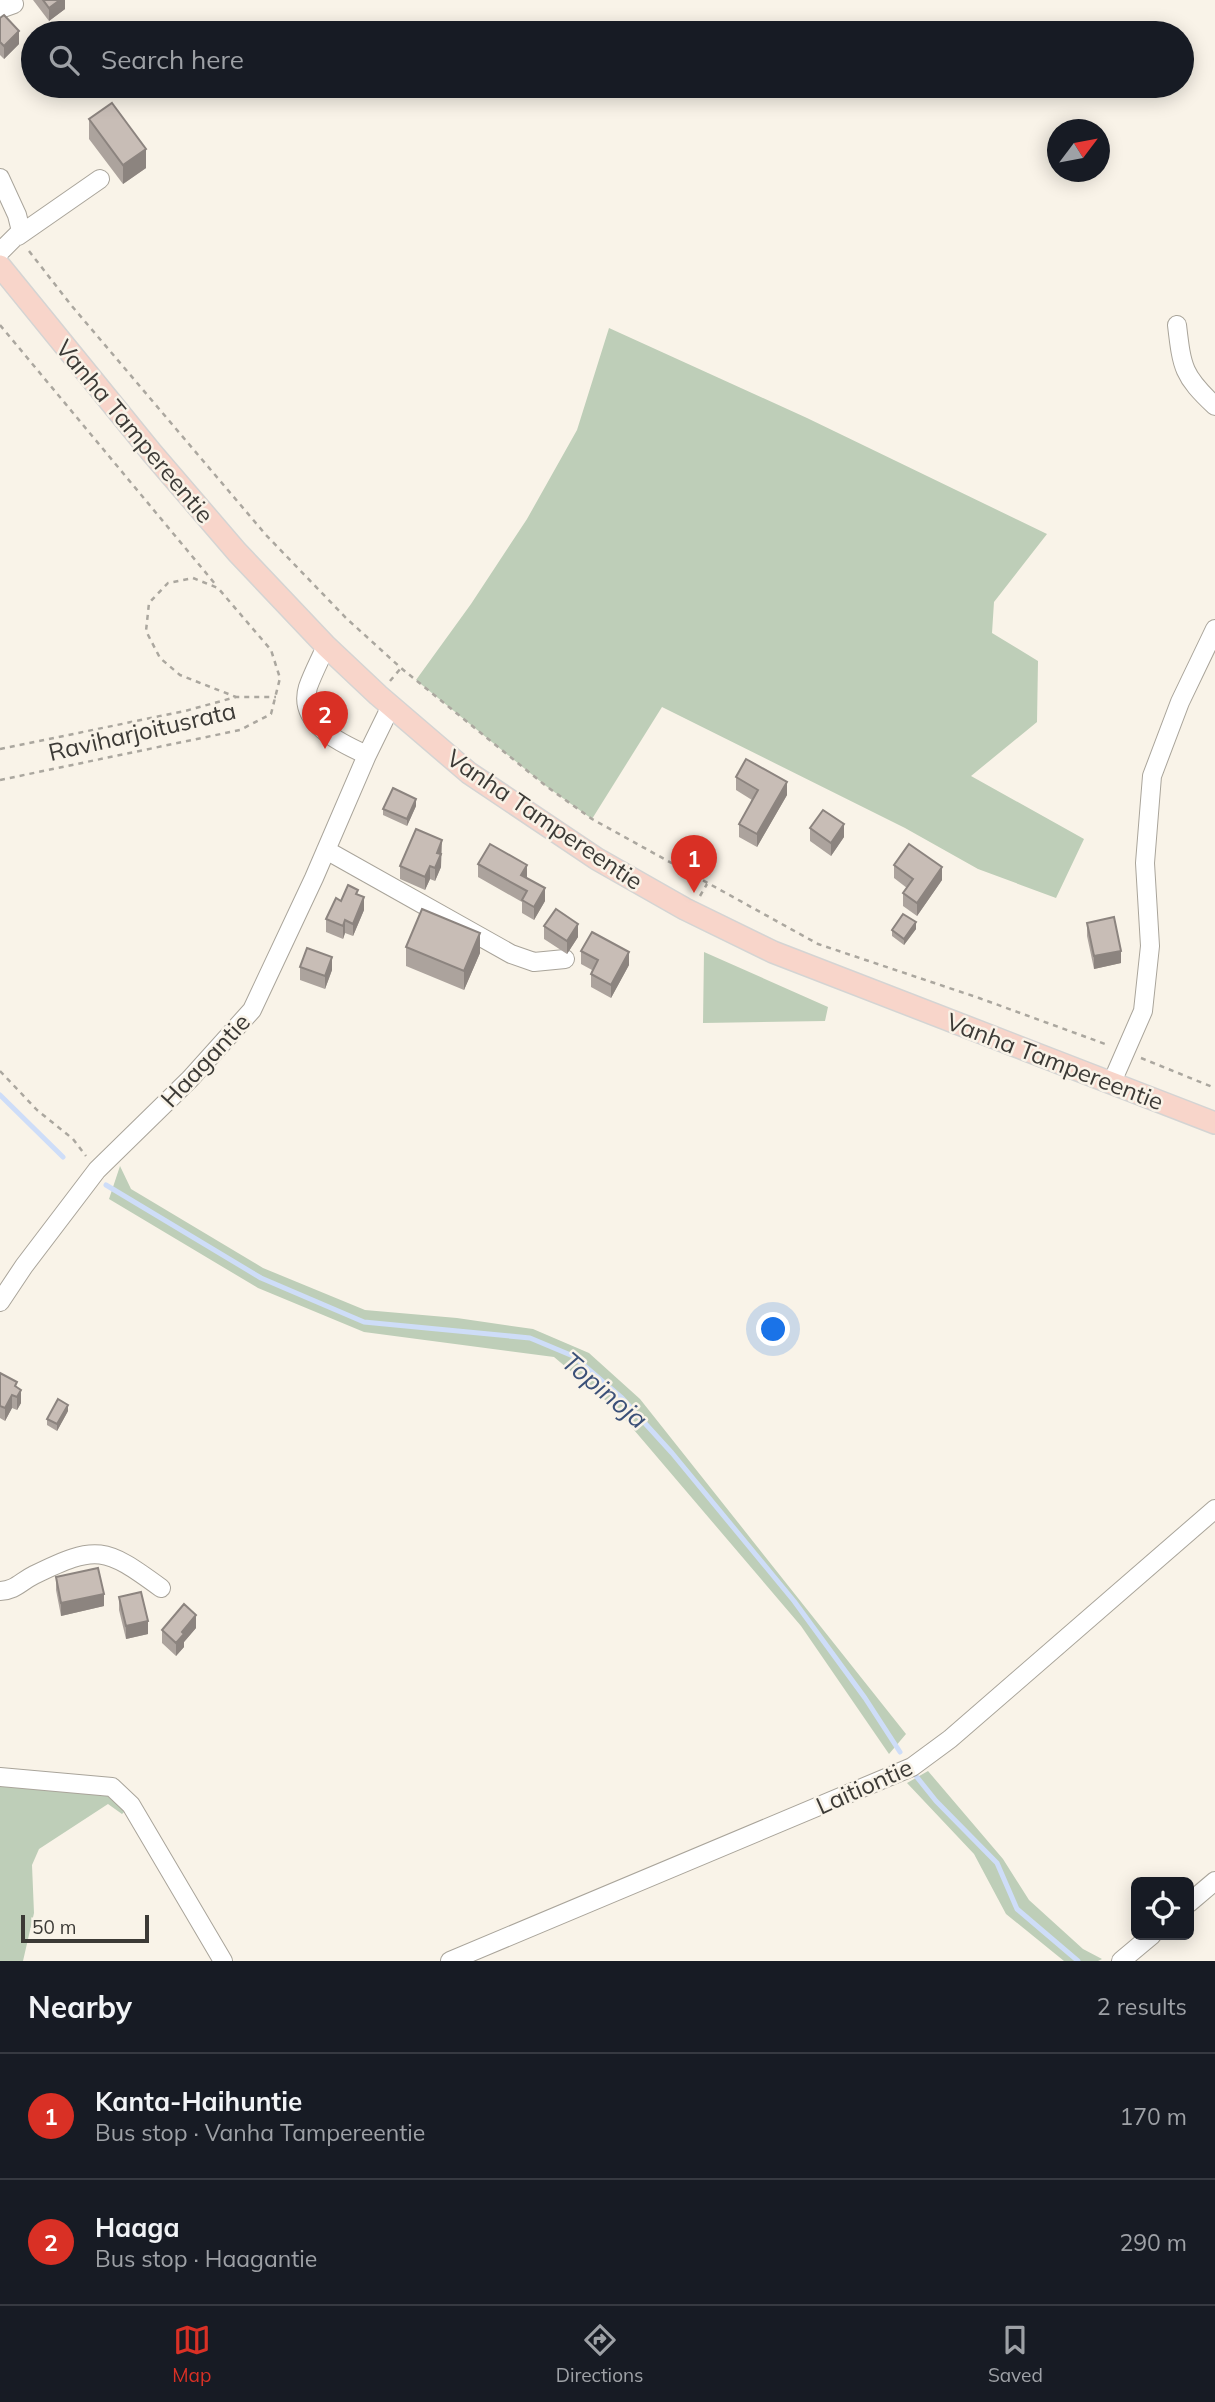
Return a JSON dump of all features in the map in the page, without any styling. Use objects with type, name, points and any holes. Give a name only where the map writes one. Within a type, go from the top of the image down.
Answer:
[{"type":"main road","name":"Vanha Tampereentie","points":[[0,265],[125,421],[228,542],[326,646],[469,773],[597,859],[685,909],[773,952],[1215,1123]]},
{"type":"street","points":[[0,178],[17,215],[21,231],[18,236]]},
{"type":"street","points":[[0,252],[18,236],[100,179]]},
{"type":"street","points":[[1177,325],[1181,362],[1194,386],[1215,406]]},
{"type":"street","points":[[1112,1082],[1143,1011],[1150,946],[1145,863],[1152,776],[1180,702],[1215,629]]},
{"type":"street","points":[[326,646],[308,687],[306,705],[313,721],[326,733],[341,744],[367,755]]},
{"type":"street","name":"Haagantie","points":[[0,1302],[97,1170],[190,1079],[252,1010],[391,706]]},
{"type":"street","points":[[326,850],[511,954],[534,962],[565,960]]},
{"type":"street","name":"Laitiontie","points":[[450,1961],[912,1767],[971,1721],[1215,1509]]},
{"type":"street","points":[[0,1591],[12,1590],[29,1578],[70,1558],[99,1553],[124,1562],[161,1588]]},
{"type":"street","points":[[0,1777],[112,1787],[131,1805],[223,1961]]},
{"type":"street","points":[[1194,1899],[1215,1881]]},
{"type":"street","points":[[1121,1961],[1146,1940]]},
{"type":"path","points":[[18,236],[71,305],[267,535],[346,618],[401,668],[592,820],[818,944],[979,998],[1215,1088]]},
{"type":"path","points":[[0,325],[271,650],[280,678],[276,697]]},
{"type":"path","name":"Raviharjoitusrata","points":[[218,588],[193,578],[168,583],[149,603],[146,631],[160,658],[180,676],[236,697]]},
{"type":"path","name":"Raviharjoitusrata","points":[[0,749],[185,711],[236,697],[276,697],[271,714],[240,730],[0,780]]},
{"type":"path","points":[[694,893],[701,896],[708,883]]},
{"type":"path","points":[[0,1071],[37,1110],[74,1139],[97,1170]]},
{"type":"green space","points":[[609,328],[807,418],[1047,534],[994,602],[992,633],[1038,661],[1037,722],[971,776],[1084,839],[1056,898],[978,869],[905,828],[662,707],[592,819],[546,786],[416,680],[471,604],[527,519],[577,430]]},
{"type":"green space","points":[[704,952],[828,1007],[825,1021],[703,1023]]},
{"type":"green space","points":[[120,1166],[131,1189],[263,1268],[365,1310],[457,1318],[533,1329],[589,1353],[640,1399],[906,1734],[889,1754],[801,1626],[617,1410],[554,1357],[364,1332],[258,1288],[109,1199]]},
{"type":"green space","points":[[928,1771],[1003,1859],[1029,1900],[1083,1949],[1102,1959],[1064,1961],[1006,1914],[974,1854],[907,1783]]},
{"type":"green space","points":[[0,1782],[112,1787],[131,1805],[122,1814],[108,1804],[39,1849],[32,1865],[34,1913],[23,1961],[0,1961]]},
{"type":"building","points":[[43,0],[60,0],[49,8]]},
{"type":"building","points":[[4,15],[19,31],[4,46],[0,42],[0,18]]},
{"type":"building","points":[[112,103],[146,149],[123,165],[89,119]]},
{"type":"building","points":[[746,759],[787,782],[757,834],[739,824],[758,790],[736,777]]},
{"type":"building","points":[[393,788],[416,799],[407,819],[383,809]]},
{"type":"building","points":[[823,810],[844,824],[831,843],[810,828]]},
{"type":"building","points":[[416,829],[442,840],[437,853],[441,854],[435,868],[430,866],[425,877],[400,866]]},
{"type":"building","points":[[490,844],[527,865],[521,875],[545,888],[534,907],[522,900],[527,891],[478,864]]},
{"type":"building","points":[[909,844],[942,867],[917,903],[903,893],[913,879],[894,865]]},
{"type":"building","points":[[348,885],[358,890],[356,894],[364,897],[353,924],[345,920],[343,926],[326,919],[336,898],[341,901]]},
{"type":"building","points":[[422,909],[480,933],[464,971],[406,947]]},
{"type":"building","points":[[556,909],[578,924],[567,941],[544,926]]},
{"type":"building","points":[[903,914],[916,922],[904,939],[892,930]]},
{"type":"building","points":[[1114,917],[1121,951],[1094,956],[1087,923]]},
{"type":"building","points":[[592,932],[629,952],[611,985],[591,974],[598,960],[581,951]]},
{"type":"building","points":[[307,948],[332,957],[325,976],[300,967]]},
{"type":"building","points":[[0,1373],[17,1382],[15,1386],[21,1390],[17,1397],[12,1395],[5,1408],[0,1406]]},
{"type":"building","points":[[58,1399],[68,1405],[57,1424],[47,1419]]},
{"type":"building","points":[[98,1568],[104,1594],[61,1603],[56,1577]]},
{"type":"building","points":[[141,1592],[148,1621],[126,1626],[119,1597]]},
{"type":"building","points":[[184,1604],[196,1615],[176,1643],[162,1630]]},
{"type":"waterway","name":"Topinoja","points":[[0,1095],[63,1157]]},
{"type":"waterway","name":"Topinoja","points":[[106,1185],[261,1278],[364,1322],[530,1338],[573,1356],[622,1398],[672,1453],[794,1601],[865,1698],[900,1752]]},
{"type":"waterway","name":"Topinoja","points":[[916,1776],[936,1801],[997,1863],[1017,1909],[1078,1961]]},
{"type":"place","name":"Haaga","points":[[325,749]]},
{"type":"place","name":"Kanta-Haihuntie","points":[[694,893]]}]
